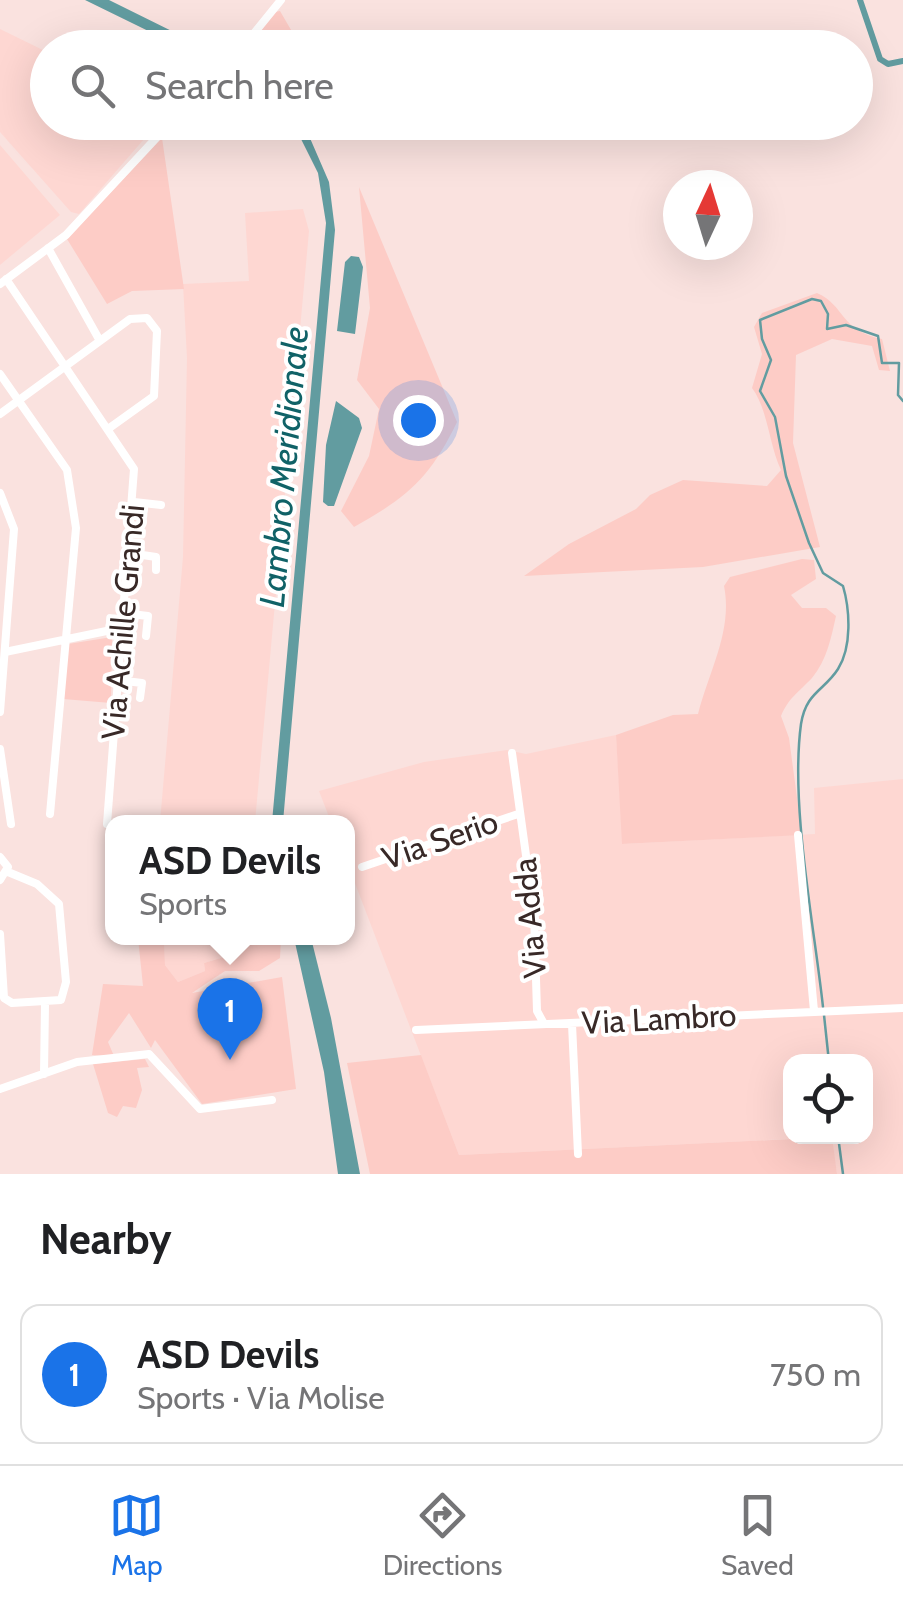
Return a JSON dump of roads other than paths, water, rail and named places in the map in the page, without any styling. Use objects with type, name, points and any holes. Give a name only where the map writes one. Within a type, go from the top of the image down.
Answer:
[{"type":"street","points":[[257,30],[281,0]]},
{"type":"street","points":[[3,282],[74,226],[155,140]]},
{"type":"street","points":[[48,248],[100,341]]},
{"type":"street","name":"Via Achille Grandi","points":[[3,282],[66,366],[134,469],[108,815]]},
{"type":"street","points":[[0,414],[135,318],[152,322],[156,332],[154,396],[108,429]]},
{"type":"street","points":[[0,374],[68,477],[76,528],[50,814]]},
{"type":"street","points":[[0,493],[14,524],[4,616],[0,712]]},
{"type":"street","points":[[134,502],[160,505]]},
{"type":"street","points":[[0,526],[14,524]]},
{"type":"street","points":[[128,553],[156,556],[156,570]]},
{"type":"street","points":[[122,613],[148,616],[146,636]]},
{"type":"street","points":[[2,653],[121,628]]},
{"type":"street","points":[[117,680],[142,682],[140,698]]},
{"type":"street","points":[[0,749],[10,824]]},
{"type":"street","name":"Via Adda","points":[[512,753],[534,914],[537,1011],[543,1022]]},
{"type":"street","name":"Via Serio","points":[[362,866],[518,814]]},
{"type":"street","points":[[798,835],[816,1011]]},
{"type":"street","points":[[0,857],[8,872],[45,889],[62,912],[65,992],[61,1000],[45,1004],[12,1003],[4,998],[0,934]]},
{"type":"street","points":[[0,880],[8,872]]},
{"type":"street","points":[[44,1074],[45,1004]]},
{"type":"street","name":"Via Lambro","points":[[416,1030],[903,1008]]},
{"type":"street","points":[[572,1024],[578,1154]]},
{"type":"street","points":[[0,1089],[77,1062],[149,1054],[200,1109],[272,1100]]},
{"type":"water","points":[[85,0],[109,0],[170,30],[146,30]]},
{"type":"water","points":[[302,140],[311,140],[329,182],[335,230],[284,815],[273,815],[326,223],[318,173]]},
{"type":"water","points":[[351,256],[359,257],[363,267],[355,334],[337,331],[345,262]]},
{"type":"water","points":[[336,401],[359,418],[362,428],[334,506],[328,506],[323,502],[326,445]]},
{"type":"water","points":[[296,945],[313,945],[331,1018],[360,1174],[338,1174],[324,1072]]},
{"type":"waterway","points":[[860,0],[870,30]]},
{"type":"waterway","points":[[873,38],[880,59],[888,64],[903,61]]},
{"type":"waterway","points":[[823,1007],[804,865],[798,756],[803,713],[843,660],[848,639],[847,606],[843,586],[823,573],[809,543],[786,476],[775,417],[760,391],[771,360],[762,339],[760,320],[812,299],[821,301],[828,314],[827,329],[846,325],[878,336],[882,363],[899,363],[898,395],[903,401]]},
{"type":"waterway","points":[[824,1015],[828,1054]]},
{"type":"waterway","points":[[839,1144],[843,1174]]},
{"type":"place","name":"ASD Devils","points":[[230,1060]]},
{"type":"water label","name":"Lambro Meridionale","points":[[284,467]]}]
